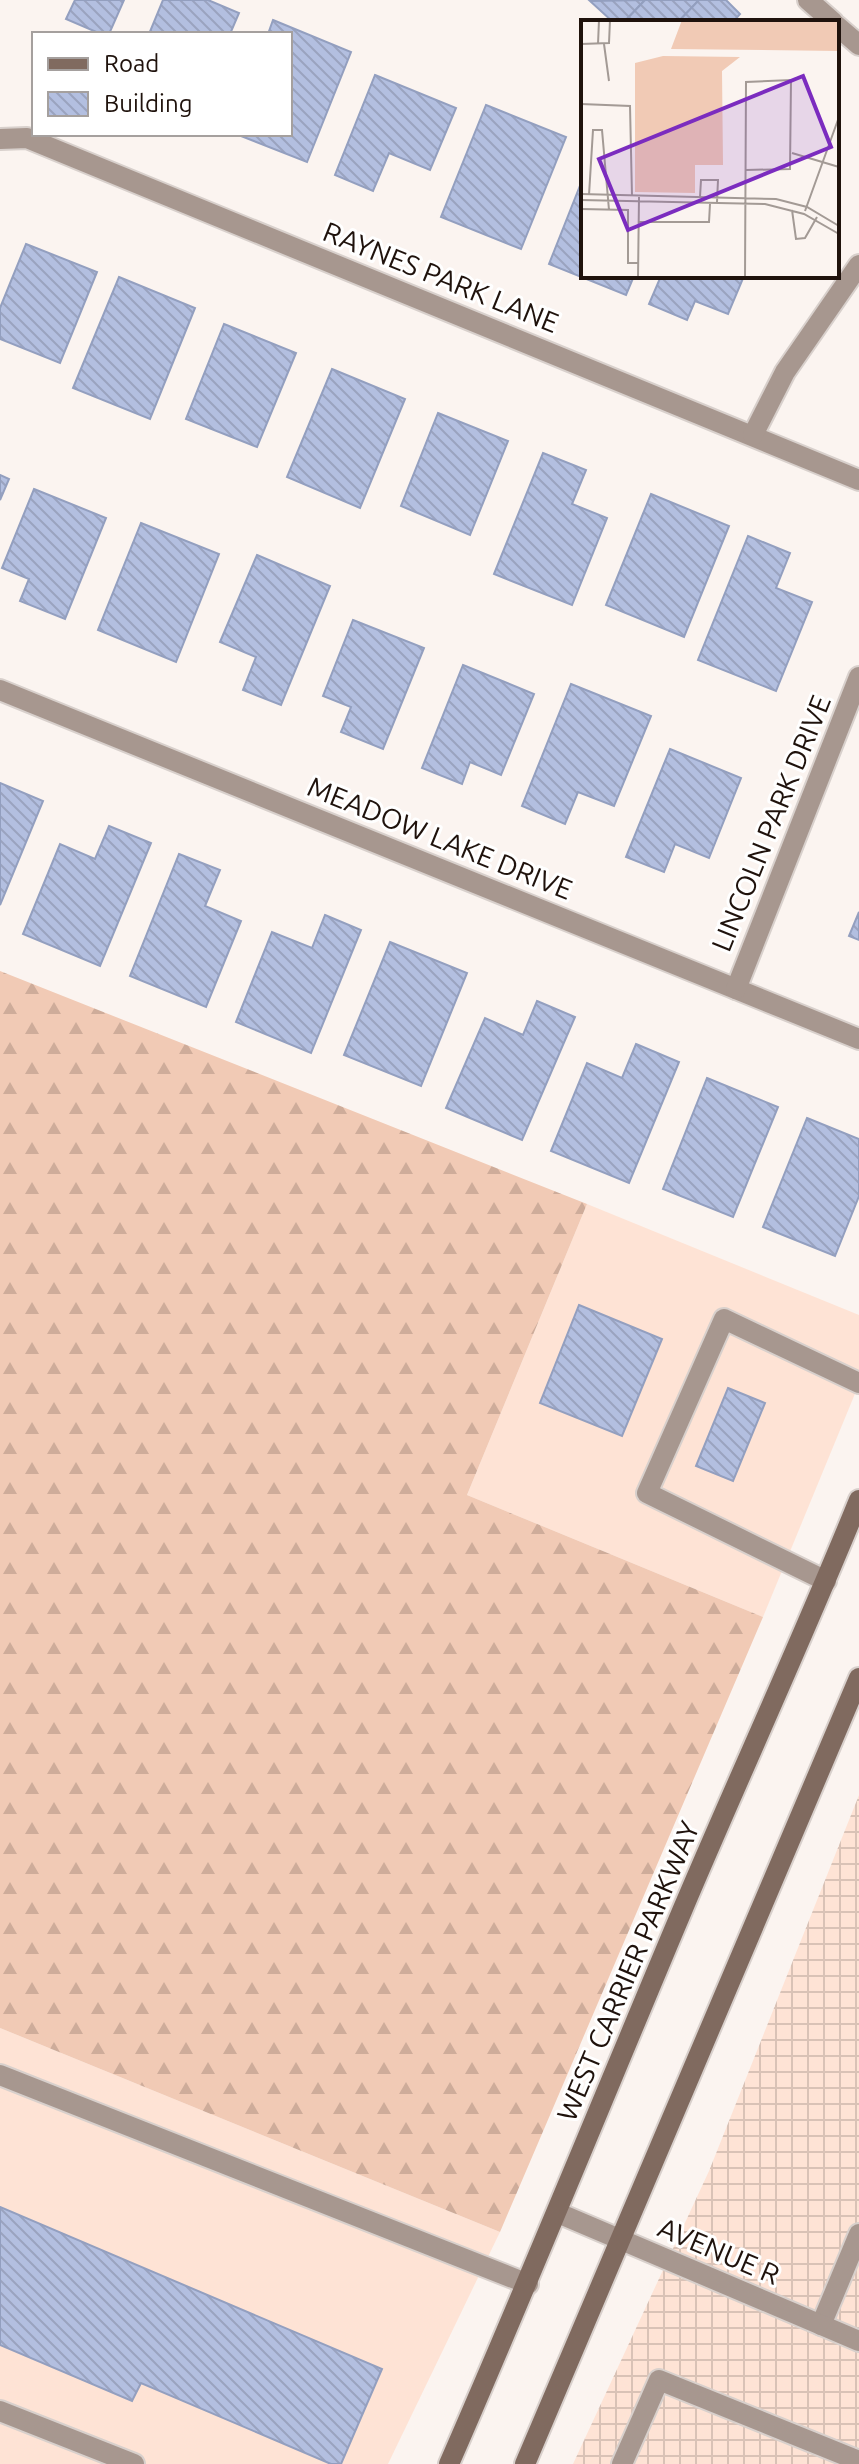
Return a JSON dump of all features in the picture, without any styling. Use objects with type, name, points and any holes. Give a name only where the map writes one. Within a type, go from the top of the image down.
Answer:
[{"type":"main road","name":"WEST CARRIER PARKWAY","points":[[449,2464],[558,2213],[682,1910],[859,1500]]},
{"type":"main road","points":[[525,2464],[859,1678]]},
{"type":"street","points":[[808,0],[830,20]]},
{"type":"street","points":[[839,28],[859,45]]},
{"type":"street","name":"RAYNES PARK LANE","points":[[0,139],[27,138],[859,480]]},
{"type":"street","points":[[753,435],[785,372],[859,265]]},
{"type":"street","name":"LINCOLN PARK DRIVE","points":[[736,989],[859,677]]},
{"type":"street","name":"MEADOW LAKE DRIVE","points":[[0,690],[859,1039]]},
{"type":"street","points":[[826,1581],[647,1493],[724,1319],[859,1383]]},
{"type":"street","points":[[0,2075],[528,2284]]},
{"type":"street","name":"AVENUE R","points":[[558,2213],[859,2341]]},
{"type":"street","points":[[821,2325],[859,2234]]},
{"type":"street","points":[[622,2464],[659,2380],[859,2461]]},
{"type":"street","points":[[0,2411],[134,2464]]},
{"type":"shaded area","points":[[587,1204],[859,1315],[859,1384],[763,1617],[467,1495]]},
{"type":"shaded area","points":[[859,1795],[859,2464],[573,2464],[709,2171]]},
{"type":"shaded area","points":[[0,2028],[500,2232],[388,2464],[0,2464]]},
{"type":"green space","points":[[0,971],[587,1204],[467,1495],[763,1617],[500,2232],[0,2028]]},
{"type":"building","points":[[75,0],[124,0],[110,32],[96,32],[66,19]]},
{"type":"building","points":[[163,0],[208,0],[239,13],[231,32],[150,32]]},
{"type":"building","points":[[645,0],[626,20],[611,20],[590,1]]},
{"type":"building","points":[[645,0],[699,0],[680,20],[626,20]]},
{"type":"building","points":[[699,0],[726,0],[740,14],[735,20],[680,20]]},
{"type":"building","points":[[273,20],[351,52],[307,162],[241,136],[292,136],[292,32],[269,32]]},
{"type":"building","points":[[375,75],[456,108],[430,170],[389,153],[373,191],[335,175]]},
{"type":"building","points":[[486,105],[566,137],[521,249],[441,217]]},
{"type":"building","points":[[581,183],[581,277],[549,264]]},
{"type":"building","points":[[26,244],[97,272],[60,363],[0,339],[0,308]]},
{"type":"building","points":[[119,277],[195,308],[150,419],[73,388]]},
{"type":"building","points":[[584,278],[633,278],[626,295]]},
{"type":"building","points":[[660,278],[743,278],[728,314],[695,301],[687,320],[649,304]]},
{"type":"building","points":[[224,324],[296,353],[257,447],[186,419]]},
{"type":"building","points":[[332,369],[405,399],[360,508],[287,477]]},
{"type":"building","points":[[438,413],[508,441],[470,535],[401,506]]},
{"type":"building","points":[[543,453],[586,470],[572,504],[607,518],[572,605],[494,574]]},
{"type":"building","points":[[0,475],[9,479],[0,500]]},
{"type":"building","points":[[34,489],[106,518],[65,619],[20,601],[29,579],[2,568]]},
{"type":"building","points":[[651,494],[729,526],[684,637],[606,605]]},
{"type":"building","points":[[141,523],[219,554],[176,662],[98,630]]},
{"type":"building","points":[[748,536],[790,553],[776,588],[812,602],[776,691],[698,660]]},
{"type":"building","points":[[257,555],[330,586],[281,705],[243,690],[256,657],[220,642]]},
{"type":"building","points":[[353,620],[424,648],[383,749],[341,732],[351,707],[323,696]]},
{"type":"building","points":[[463,665],[534,694],[501,775],[470,762],[462,784],[422,768]]},
{"type":"building","points":[[571,684],[651,716],[614,806],[578,792],[565,824],[522,806]]},
{"type":"building","points":[[670,749],[741,778],[709,858],[675,844],[664,872],[626,857]]},
{"type":"building","points":[[0,783],[43,801],[0,905]]},
{"type":"building","points":[[109,826],[151,843],[100,966],[23,934],[60,844],[95,859]]},
{"type":"building","points":[[179,854],[220,870],[205,906],[241,921],[206,1007],[130,976]]},
{"type":"building","points":[[859,912],[859,940],[849,936]]},
{"type":"building","points":[[325,915],[361,930],[311,1053],[236,1022],[272,932],[312,948]]},
{"type":"building","points":[[390,942],[467,973],[421,1086],[344,1055]]},
{"type":"building","points":[[537,1001],[575,1017],[522,1140],[446,1108],[485,1018],[523,1035]]},
{"type":"building","points":[[636,1044],[679,1062],[629,1183],[551,1151],[587,1063],[622,1078]]},
{"type":"building","points":[[707,1078],[778,1107],[733,1217],[663,1189]]},
{"type":"building","points":[[807,1118],[859,1139],[859,1196],[835,1256],[763,1227]]},
{"type":"building","points":[[579,1305],[662,1339],[622,1436],[540,1403]]},
{"type":"building","points":[[728,1388],[765,1403],[733,1481],[696,1466]]},
{"type":"building","points":[[0,2207],[382,2369],[341,2464],[331,2464],[141,2383],[132,2401],[0,2345]]}]
